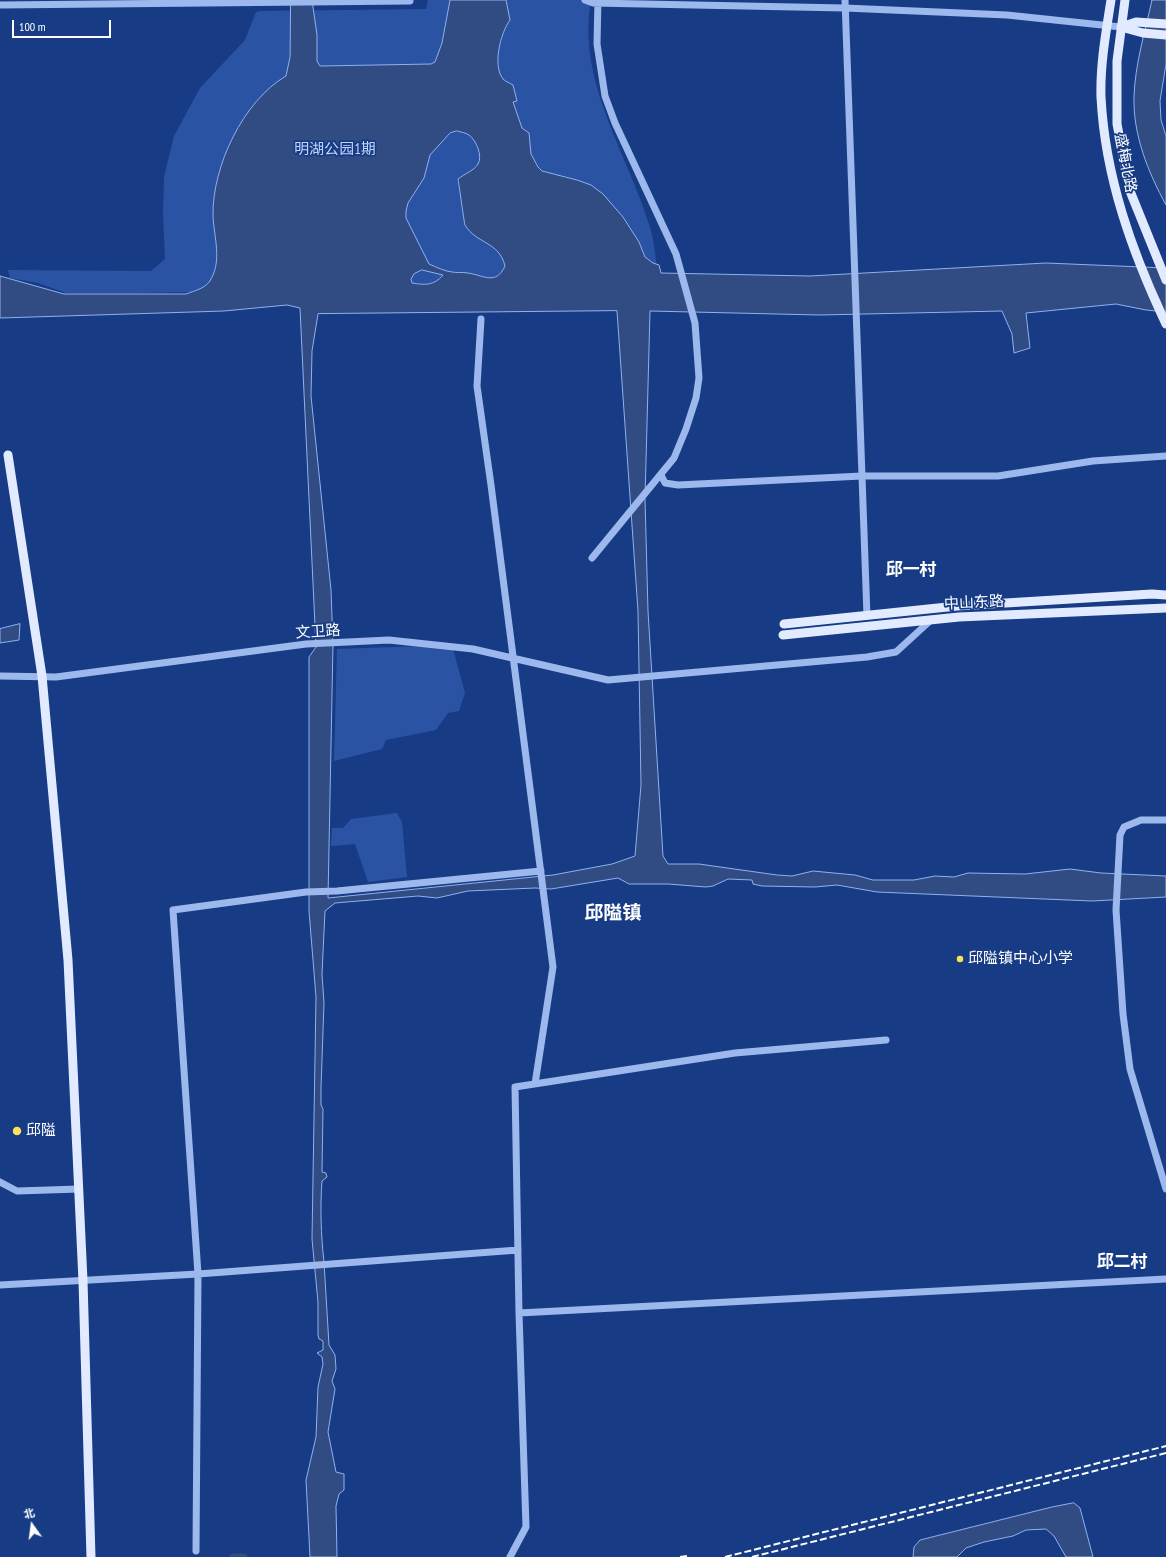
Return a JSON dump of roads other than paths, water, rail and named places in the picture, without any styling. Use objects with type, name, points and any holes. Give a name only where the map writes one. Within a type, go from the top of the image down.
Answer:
[{"type":"main road","name":"盛梅北路","points":[[1112,0],[1107,25],[1102,81],[1104,132],[1112,182],[1136,256],[1165,322]]},
{"type":"main road","name":"盛梅北路","points":[[1125,0],[1117,61],[1117,124],[1130,190],[1166,280]]},
{"type":"main road","points":[[1121,27],[1136,22],[1166,24]]},
{"type":"main road","points":[[1121,27],[1143,33],[1166,35]]},
{"type":"main road","points":[[8,455],[42,676],[68,960],[83,1281],[91,1555]]},
{"type":"main road","name":"中山东路","points":[[784,624],[957,606],[1152,594],[1166,595]]},
{"type":"main road","name":"中山东路","points":[[783,635],[959,617],[1166,608]]},
{"type":"street","points":[[585,0],[593,3],[598,1],[845,8],[1007,15],[1121,27]]},
{"type":"street","points":[[845,0],[867,616]]},
{"type":"street","points":[[0,5],[410,1]]},
{"type":"street","points":[[592,558],[674,458],[686,429],[696,398],[699,378],[695,323],[676,254],[615,123],[605,96],[597,44],[598,1]]},
{"type":"street","points":[[480,319],[477,386],[553,967],[535,1084]]},
{"type":"street","points":[[661,475],[665,483],[678,485],[862,476],[998,476],[1093,461],[1166,456]]},
{"type":"street","name":"文卫路","points":[[0,676],[56,677],[306,644],[389,640],[472,649],[608,680],[749,666],[867,657],[896,652],[931,620]]},
{"type":"street","points":[[1166,820],[1141,820],[1124,827],[1120,835],[1116,910],[1123,1014],[1130,1069],[1166,1189]]},
{"type":"street","points":[[196,1551],[198,1274],[173,910],[306,892],[337,891],[541,871]]},
{"type":"street","points":[[510,1557],[526,1527],[519,1313],[515,1087],[735,1053],[886,1040]]},
{"type":"street","points":[[0,1182],[16,1191],[79,1189]]},
{"type":"street","points":[[0,1285],[198,1274],[518,1250]]},
{"type":"street","points":[[519,1313],[1166,1279]]},
{"type":"waterway","points":[[233,1557],[244,1557]]},
{"type":"railway","points":[[725,1557],[1166,1446]]},
{"type":"railway","points":[[752,1557],[1166,1453]]},
{"type":"railway","points":[[680,1557],[687,1556]]},
{"type":"place","name":"邱隘镇中心小学","points":[[960,959]]},
{"type":"place","name":"邱隘","points":[[17,1131]]},
{"type":"district","name":"邱一村","points":[[911,570]]},
{"type":"district","name":"邱隘镇","points":[[613,914]]},
{"type":"district","name":"邱二村","points":[[1122,1262]]},
{"type":"park label","name":"明湖公园1期","points":[[335,150]]}]
